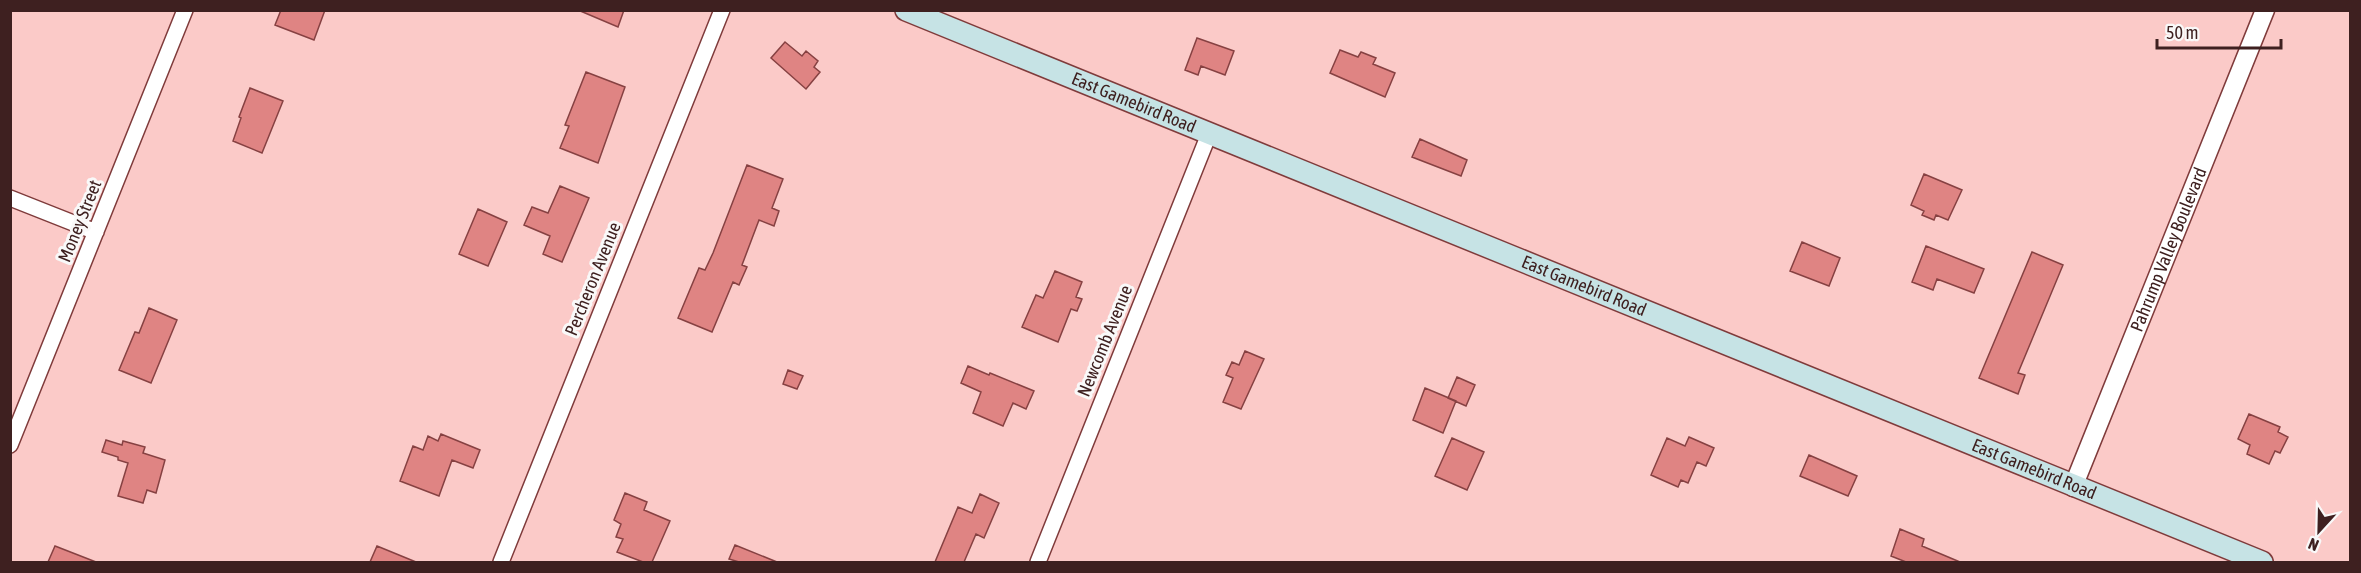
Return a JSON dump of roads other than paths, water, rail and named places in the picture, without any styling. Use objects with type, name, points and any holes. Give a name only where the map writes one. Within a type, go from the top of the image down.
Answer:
[{"type":"main road","name":"East Gamebird Road","points":[[906,10],[2262,562]]},
{"type":"street","name":"Money Street","points":[[10,445],[185,10]]},
{"type":"street","name":"Percheron Avenue","points":[[501,562],[722,10]]},
{"type":"street","name":"Pahrump Valley Boulevard","points":[[2073,487],[2260,12]]},
{"type":"street","name":"Newcomb Avenue","points":[[1038,562],[1209,134]]},
{"type":"street","points":[[10,198],[96,232]]}]
